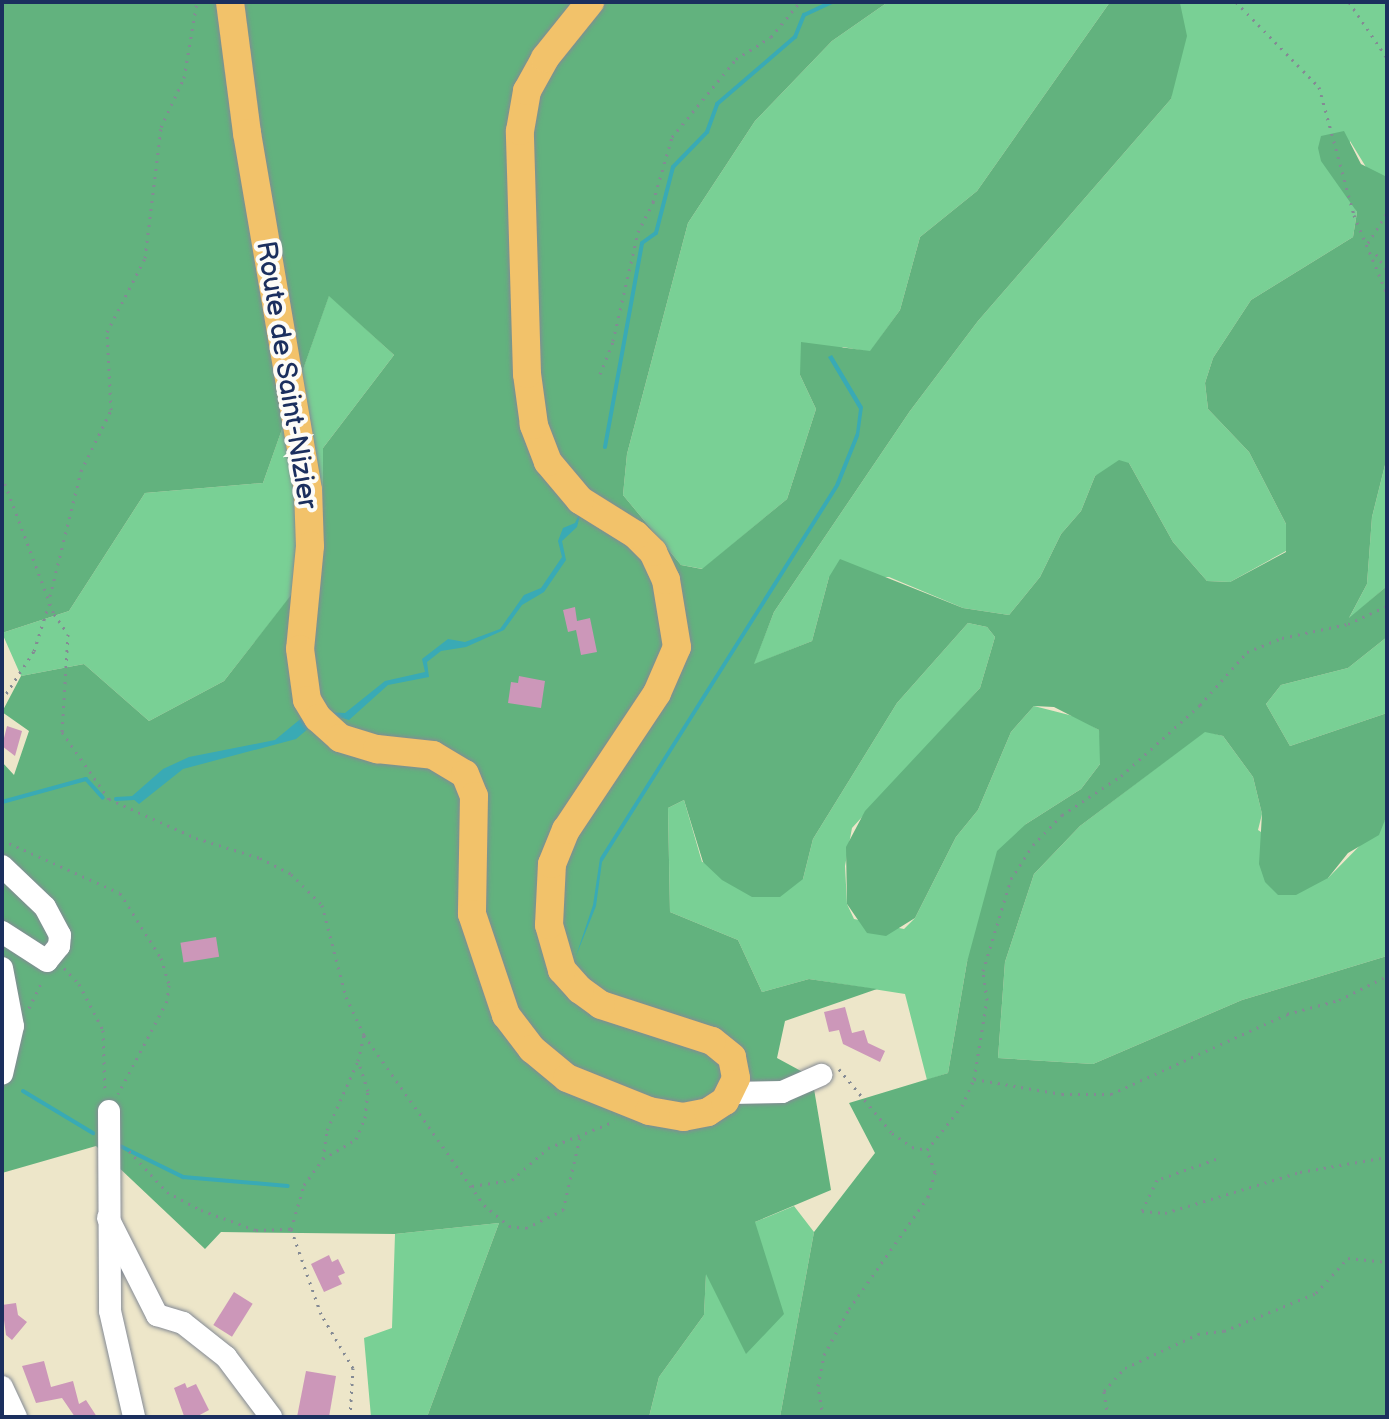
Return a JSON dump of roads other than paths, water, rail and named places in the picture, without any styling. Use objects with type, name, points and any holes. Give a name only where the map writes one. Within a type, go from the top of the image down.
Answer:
[{"type":"main road","name":"Route de Saint-Nizier","points":[[230,2],[247,133],[308,490],[310,546],[300,671],[311,709],[340,738],[359,746],[433,755],[465,774],[474,796],[470,885],[476,930],[506,1015],[549,1065],[589,1088],[667,1115],[708,1112],[731,1093]]},
{"type":"main road","points":[[590,2],[545,58],[527,91],[520,131],[527,374],[534,425],[548,462],[580,500],[636,535],[653,552],[666,580],[677,637],[671,667],[657,693],[566,830],[552,864],[549,925],[562,970],[601,1005],[722,1046],[736,1071],[731,1093]]},
{"type":"street","points":[[2,866],[31,889],[54,922],[59,946],[53,958],[38,959],[22,941],[2,932]]},
{"type":"street","points":[[2,968],[13,1007],[11,1044],[2,1074]]},
{"type":"street","points":[[731,1093],[782,1092],[829,1071]]},
{"type":"street","points":[[109,1111],[110,1311],[134,1417]]},
{"type":"street","points":[[108,1218],[157,1315],[183,1323],[226,1357],[271,1417]]},
{"type":"street","points":[[2,1387],[16,1417]]},
{"type":"water","points":[[832,355],[863,407],[859,436],[839,486],[602,862],[596,906],[576,956],[593,905],[600,858],[835,485],[856,433],[859,409],[828,357]]},
{"type":"water","points":[[582,508],[577,527],[562,541],[566,560],[544,592],[522,605],[504,630],[466,647],[441,651],[427,662],[429,677],[388,685],[349,720],[321,712],[345,713],[385,681],[425,672],[422,659],[448,639],[465,642],[500,629],[524,595],[541,588],[562,557],[558,541],[563,528],[575,523]]},
{"type":"water","points":[[304,716],[309,728],[296,739],[183,769],[139,804],[131,797],[163,769],[189,757],[275,740]]},
{"type":"waterway","points":[[605,447],[642,243],[656,233],[673,167],[707,132],[717,104],[795,37],[804,15],[832,2]]},
{"type":"waterway","points":[[2,802],[86,779],[103,798]]},
{"type":"waterway","points":[[116,799],[138,798]]},
{"type":"waterway","points":[[23,1091],[93,1133]]},
{"type":"waterway","points":[[116,1144],[183,1177],[288,1186]]}]
